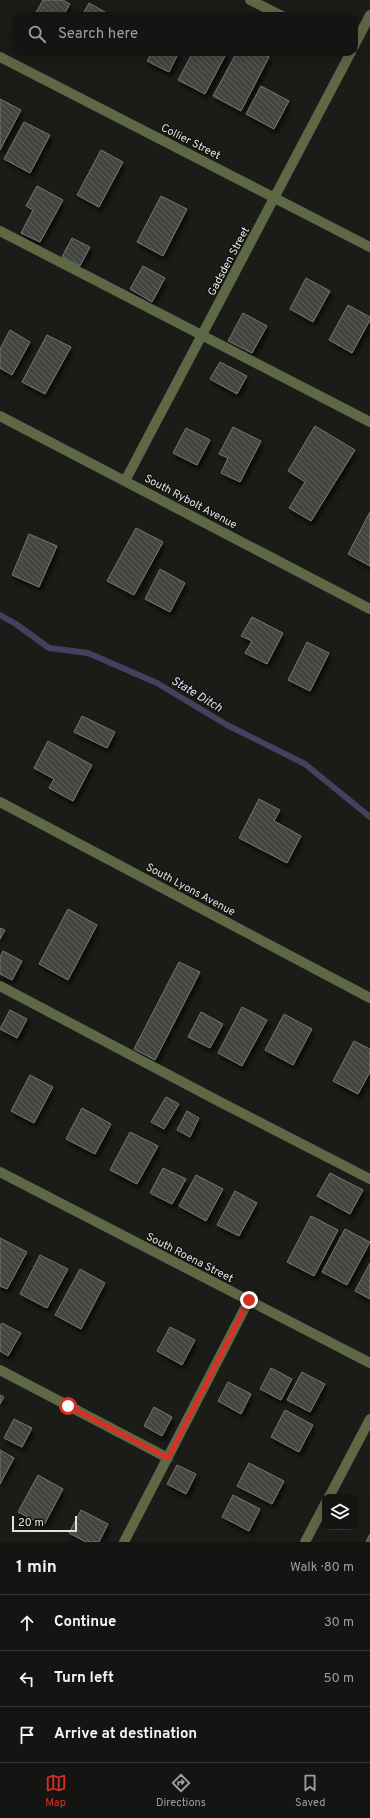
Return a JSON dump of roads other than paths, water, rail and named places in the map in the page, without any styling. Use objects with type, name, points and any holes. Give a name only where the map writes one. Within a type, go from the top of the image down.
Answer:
[{"type":"street","points":[[250,0],[274,12]]},
{"type":"street","points":[[358,38],[370,15]]},
{"type":"street","name":"Gadsden Street","points":[[125,481],[349,56]]},
{"type":"street","name":"Collier Street","points":[[0,57],[370,247]]},
{"type":"street","points":[[0,231],[370,422]]},
{"type":"street","name":"South Rybolt Avenue","points":[[0,416],[370,609]]},
{"type":"street","name":"South Lyons Avenue","points":[[0,802],[370,998]]},
{"type":"street","points":[[0,986],[370,1179]]},
{"type":"street","name":"South Roena Street","points":[[0,1172],[370,1363]]},
{"type":"street","points":[[124,1542],[249,1300]]},
{"type":"street","points":[[0,1370],[168,1458]]},
{"type":"street","points":[[331,1494],[370,1418]]},
{"type":"street","points":[[305,1542],[322,1510]]},
{"type":"waterway","name":"State Ditch","points":[[0,615],[16,624],[49,648],[88,653],[157,683],[227,725],[305,764],[370,817]]}]
